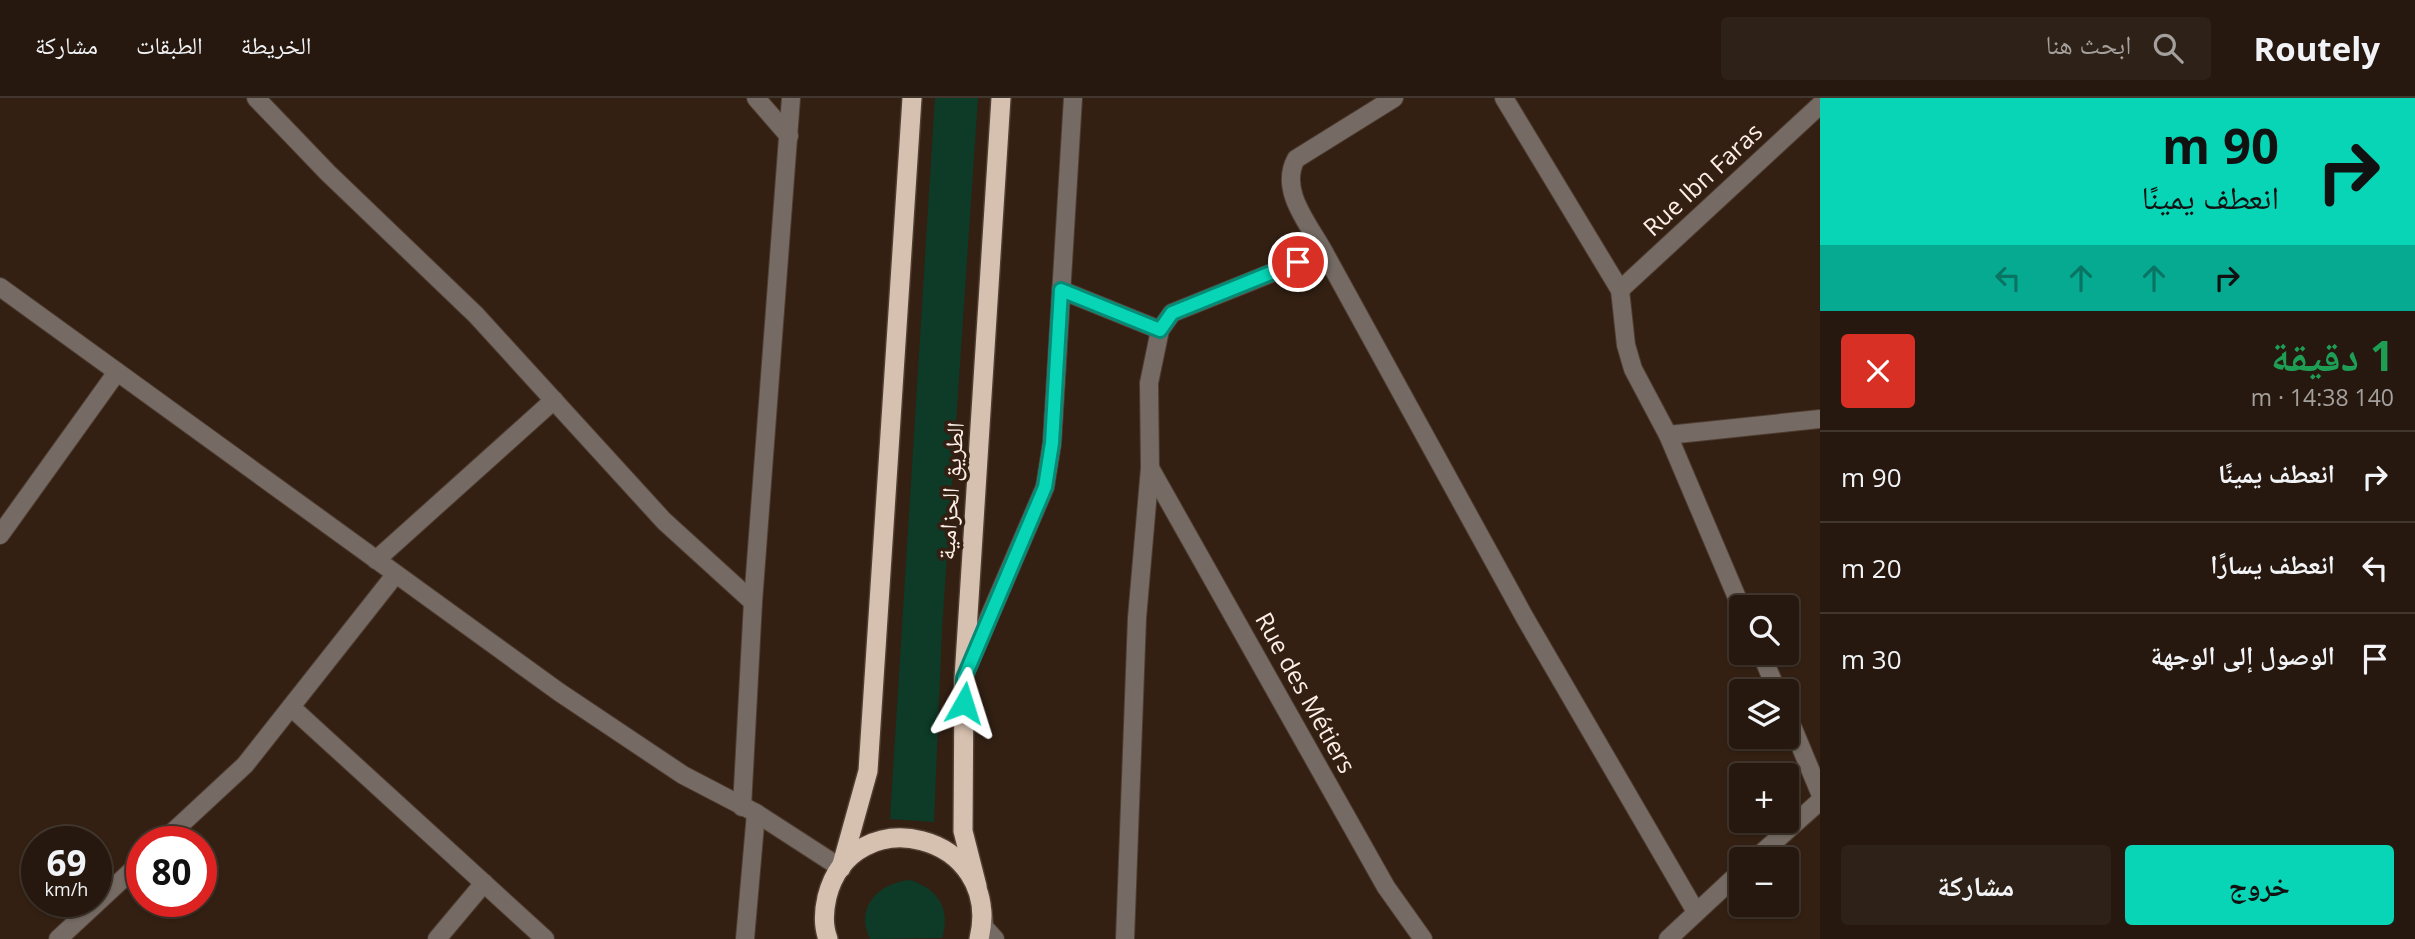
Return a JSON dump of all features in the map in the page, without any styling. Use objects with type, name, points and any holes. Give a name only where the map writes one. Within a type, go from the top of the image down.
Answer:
[{"type":"highway","points":[[841,868],[868,771],[912,98]]},
{"type":"highway","name":"الطريق الحزامية","points":[[979,939],[980,895],[963,831],[964,678],[1001,98]]},
{"type":"highway","points":[[828,939],[824,908],[830,885],[841,868],[863,847],[889,838],[916,838],[942,846],[963,863],[980,895]]},
{"type":"street","points":[[256,98],[328,173],[476,315],[664,521],[753,602]]},
{"type":"street","points":[[756,98],[789,136]]},
{"type":"street","points":[[745,939],[753,602],[792,98]]},
{"type":"street","points":[[964,678],[1045,487],[1052,443],[1073,98]]},
{"type":"street","points":[[1394,98],[1296,159],[1289,173],[1289,188],[1525,618],[1696,912]]},
{"type":"street","points":[[1504,98],[1620,290],[1626,345],[1633,369],[1668,435],[1736,595]]},
{"type":"street","name":"Rue Ibn Faras","points":[[1620,290],[1820,105]]},
{"type":"street","points":[[1125,939],[1137,631],[1150,468],[1149,383],[1160,330],[1172,313],[1324,252]]},
{"type":"street","points":[[0,287],[559,692],[671,768],[749,810],[841,868]]},
{"type":"street","points":[[1061,290],[1160,330]]},
{"type":"street","points":[[0,536],[117,372]]},
{"type":"street","points":[[376,560],[554,400]]},
{"type":"street","points":[[1668,435],[1820,419]]},
{"type":"street","name":"Rue des Métiers","points":[[1150,468],[1386,887],[1423,939]]},
{"type":"street","points":[[179,826],[245,765],[395,575]]},
{"type":"street","points":[[291,707],[545,939]]},
{"type":"street","points":[[1799,743],[1820,793]]},
{"type":"street","points":[[1768,847],[1820,801]]},
{"type":"street","points":[[64,937],[126,877]]},
{"type":"street","points":[[437,939],[484,883]]},
{"type":"street","points":[[1668,939],[1729,883]]},
{"type":"street","points":[[980,895],[984,927],[995,939]]},
{"type":"green space","points":[[935,98],[978,98],[942,629],[934,822],[890,819]]},
{"type":"green space","points":[[910,880],[928,889],[940,902],[945,918],[942,938],[870,939],[865,917],[872,899],[888,886]]},
{"type":"route","points":[[964,703],[964,678],[1045,487],[1052,443],[1061,290],[1160,330],[1172,313],[1298,262]]}]
